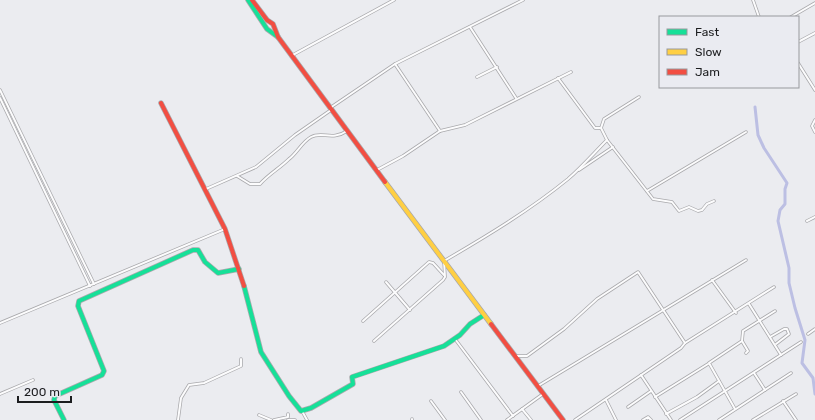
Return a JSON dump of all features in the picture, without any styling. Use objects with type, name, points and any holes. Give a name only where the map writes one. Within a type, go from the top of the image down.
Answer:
[{"type":"street","points":[[248,0],[264,22],[267,29],[278,37]]},
{"type":"street","points":[[252,0],[271,23],[278,37],[291,56],[563,420]]},
{"type":"street","points":[[291,56],[394,0]]},
{"type":"street","points":[[206,189],[261,164],[295,135],[395,64],[523,0]]},
{"type":"street","points":[[753,0],[759,16]]},
{"type":"street","points":[[793,16],[815,3]]},
{"type":"street","points":[[267,29],[271,23]]},
{"type":"street","points":[[470,27],[517,98]]},
{"type":"street","points":[[267,29],[272,30],[274,28]]},
{"type":"street","points":[[799,41],[815,33]]},
{"type":"street","points":[[395,64],[440,130]]},
{"type":"street","points":[[799,66],[815,90]]},
{"type":"street","points":[[477,77],[497,67]]},
{"type":"street","points":[[377,170],[403,156],[440,130],[465,125],[571,72]]},
{"type":"street","points":[[558,78],[595,128],[600,128]]},
{"type":"street","points":[[0,90],[94,284]]},
{"type":"street","points":[[600,128],[604,119],[639,97]]},
{"type":"street","points":[[0,98],[90,286]]},
{"type":"street","points":[[161,103],[225,229],[239,269],[260,352],[307,420]]},
{"type":"street","points":[[815,120],[812,126],[815,132]]},
{"type":"street","points":[[600,128],[607,140],[652,199],[672,202],[679,210],[689,207],[698,211],[702,210],[707,204],[714,201]]},
{"type":"street","points":[[237,176],[250,184],[260,184],[272,171],[289,160],[312,136],[338,136],[347,131]]},
{"type":"street","points":[[647,191],[746,132]]},
{"type":"street","points":[[576,172],[607,140]]},
{"type":"street","points":[[444,261],[501,228],[576,172],[613,147]]},
{"type":"street","points":[[807,221],[815,217]]},
{"type":"street","points":[[0,323],[225,229]]},
{"type":"street","points":[[64,420],[54,400],[56,396],[102,374],[104,371],[78,306],[79,301],[195,250],[200,253],[205,262],[218,272],[239,269]]},
{"type":"street","points":[[538,386],[598,352],[664,309],[746,260]]},
{"type":"street","points":[[374,341],[443,280],[445,276],[444,261]]},
{"type":"street","points":[[363,320],[430,262],[445,276]]},
{"type":"street","points":[[516,356],[527,356],[567,326],[597,299],[638,272],[664,309],[685,343]]},
{"type":"street","points":[[712,280],[736,312]]},
{"type":"street","points":[[386,282],[410,310]]},
{"type":"street","points":[[575,420],[681,348],[685,343],[750,304],[774,287]]},
{"type":"street","points":[[750,304],[781,355]]},
{"type":"street","points":[[746,353],[748,351],[742,341],[743,331],[775,311]]},
{"type":"street","points":[[302,411],[311,408],[353,384],[352,377],[441,348],[455,339],[470,324],[484,315]]},
{"type":"street","points":[[770,337],[784,329],[787,329],[790,334],[775,345]]},
{"type":"street","points":[[808,334],[815,329]]},
{"type":"street","points":[[455,339],[513,416]]},
{"type":"street","points":[[655,396],[742,341]]},
{"type":"street","points":[[680,420],[801,342]]},
{"type":"street","points":[[178,420],[181,398],[189,385],[204,383],[241,366],[242,359]]},
{"type":"street","points":[[709,363],[718,381],[736,409]]},
{"type":"street","points":[[754,373],[765,390]]},
{"type":"street","points":[[719,420],[790,373]]},
{"type":"street","points":[[641,375],[671,420]]},
{"type":"street","points":[[0,394],[33,380]]},
{"type":"street","points":[[666,414],[708,390],[718,381]]},
{"type":"street","points":[[628,407],[651,391]]},
{"type":"street","points":[[461,392],[481,420]]},
{"type":"street","points":[[508,420],[543,394]]},
{"type":"street","points":[[753,420],[796,394]]},
{"type":"street","points":[[606,399],[616,420]]},
{"type":"street","points":[[430,401],[445,420]]},
{"type":"street","points":[[783,401],[796,420]]},
{"type":"street","points":[[522,409],[531,420]]},
{"type":"street","points":[[274,420],[288,417],[288,414]]},
{"type":"street","points":[[260,415],[270,420]]},
{"type":"street","points":[[643,420],[648,417],[651,420]]},
{"type":"street","points":[[288,420],[295,420]]},
{"type":"waterway","points":[[755,107],[758,135],[764,148],[787,183],[785,189],[785,204],[780,210],[778,221],[789,268],[789,283],[805,340],[802,363],[813,378],[815,394]]},
{"type":"traffic: fast","points":[[248,0],[267,29],[278,37]]},
{"type":"traffic: fast","points":[[64,420],[54,400],[55,396],[102,375],[104,371],[78,306],[79,301],[193,250],[198,250],[205,262],[218,273],[239,269]]},
{"type":"traffic: fast","points":[[244,286],[261,352],[289,396],[301,411],[311,408],[353,384],[352,377],[444,346],[460,335],[470,324],[484,315]]},
{"type":"traffic: slow","points":[[385,182],[491,324]]},
{"type":"traffic: jam","points":[[252,0],[267,20],[273,24],[278,37],[385,182]]},
{"type":"traffic: jam","points":[[161,103],[225,229],[244,286]]},
{"type":"traffic: jam","points":[[491,324],[563,420]]}]
